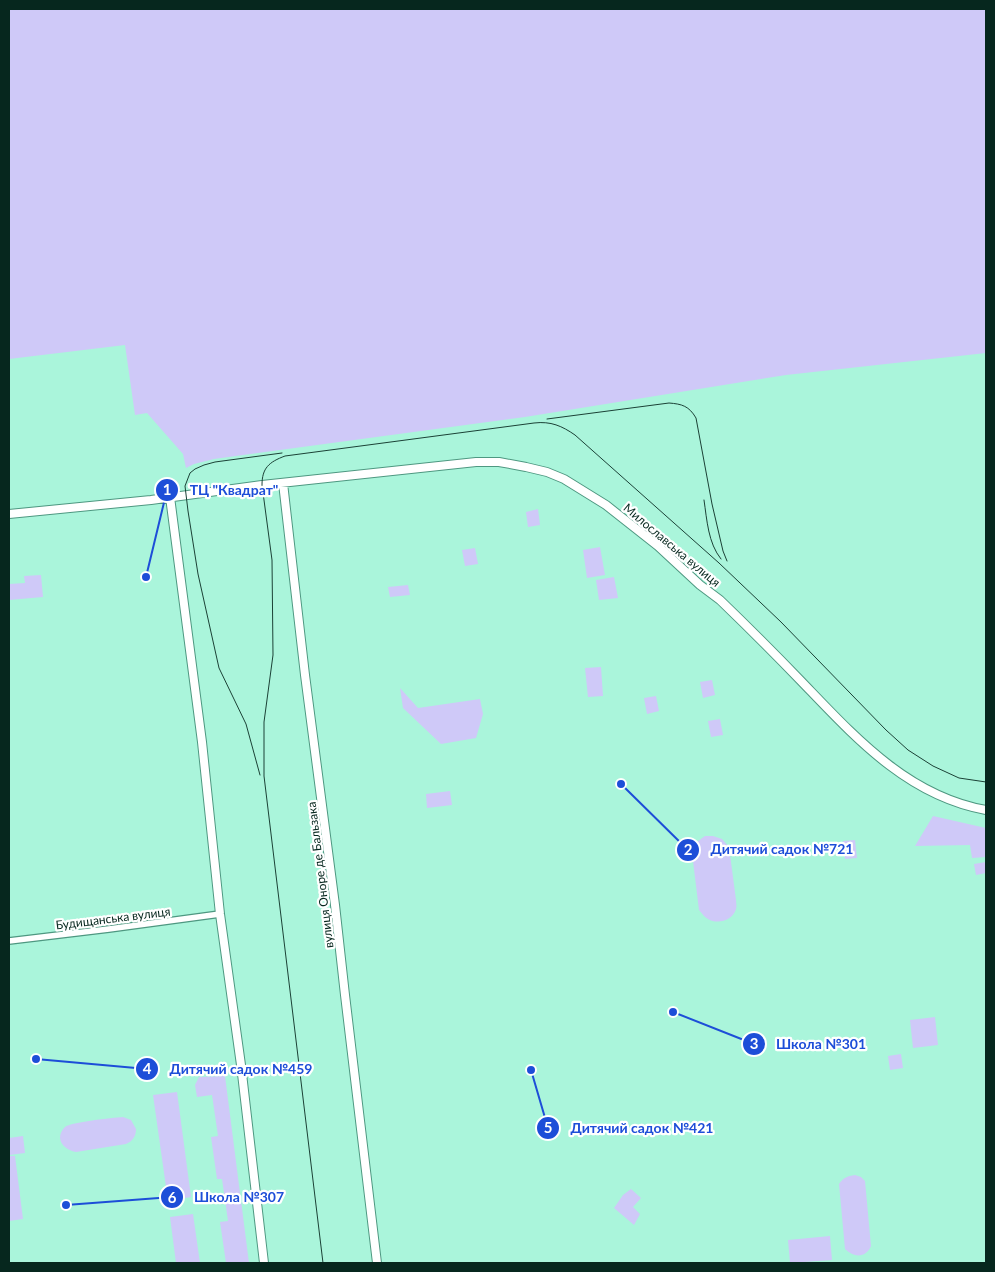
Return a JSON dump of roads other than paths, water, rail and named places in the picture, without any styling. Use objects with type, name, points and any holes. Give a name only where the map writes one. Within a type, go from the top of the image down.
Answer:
[{"type":"street","name":"Милославська вулиця","points":[[9,514],[476,462],[499,462],[547,472],[564,479],[606,505],[658,546],[700,585],[720,600],[840,722],[887,765],[920,786],[942,797],[973,808],[986,810]]},
{"type":"street","name":"вулиця Оноре де Бальзака","points":[[283,483],[377,1263]]},
{"type":"street","points":[[170,497],[202,742],[220,914],[264,1263]]},
{"type":"street","name":"Будищанська вулиця","points":[[9,941],[220,914]]},
{"type":"tram line","points":[[547,419],[669,403],[688,408],[696,418],[712,504],[727,561]]},
{"type":"tram line","points":[[323,1263],[264,776],[264,722],[273,655],[272,560],[262,479],[265,470],[271,463],[285,456],[534,423],[546,423],[561,427],[575,435],[719,563],[781,622],[886,730],[908,750],[933,766],[959,778],[986,782]]},
{"type":"tram line","points":[[260,775],[246,724],[219,668],[198,574],[185,486],[190,473],[204,465],[282,453]]},
{"type":"tram line","points":[[704,500],[713,546],[721,559]]},
{"type":"place","name":"ТЦ \"Квадрат\"","points":[[146,577]]},
{"type":"place","name":"Дитячий садок №721","points":[[621,784]]},
{"type":"place","name":"Школа №301","points":[[673,1012]]},
{"type":"place","name":"Дитячий садок №459","points":[[36,1059]]},
{"type":"place","name":"Дитячий садок №421","points":[[531,1070]]},
{"type":"place","name":"Школа №307","points":[[66,1205]]}]
